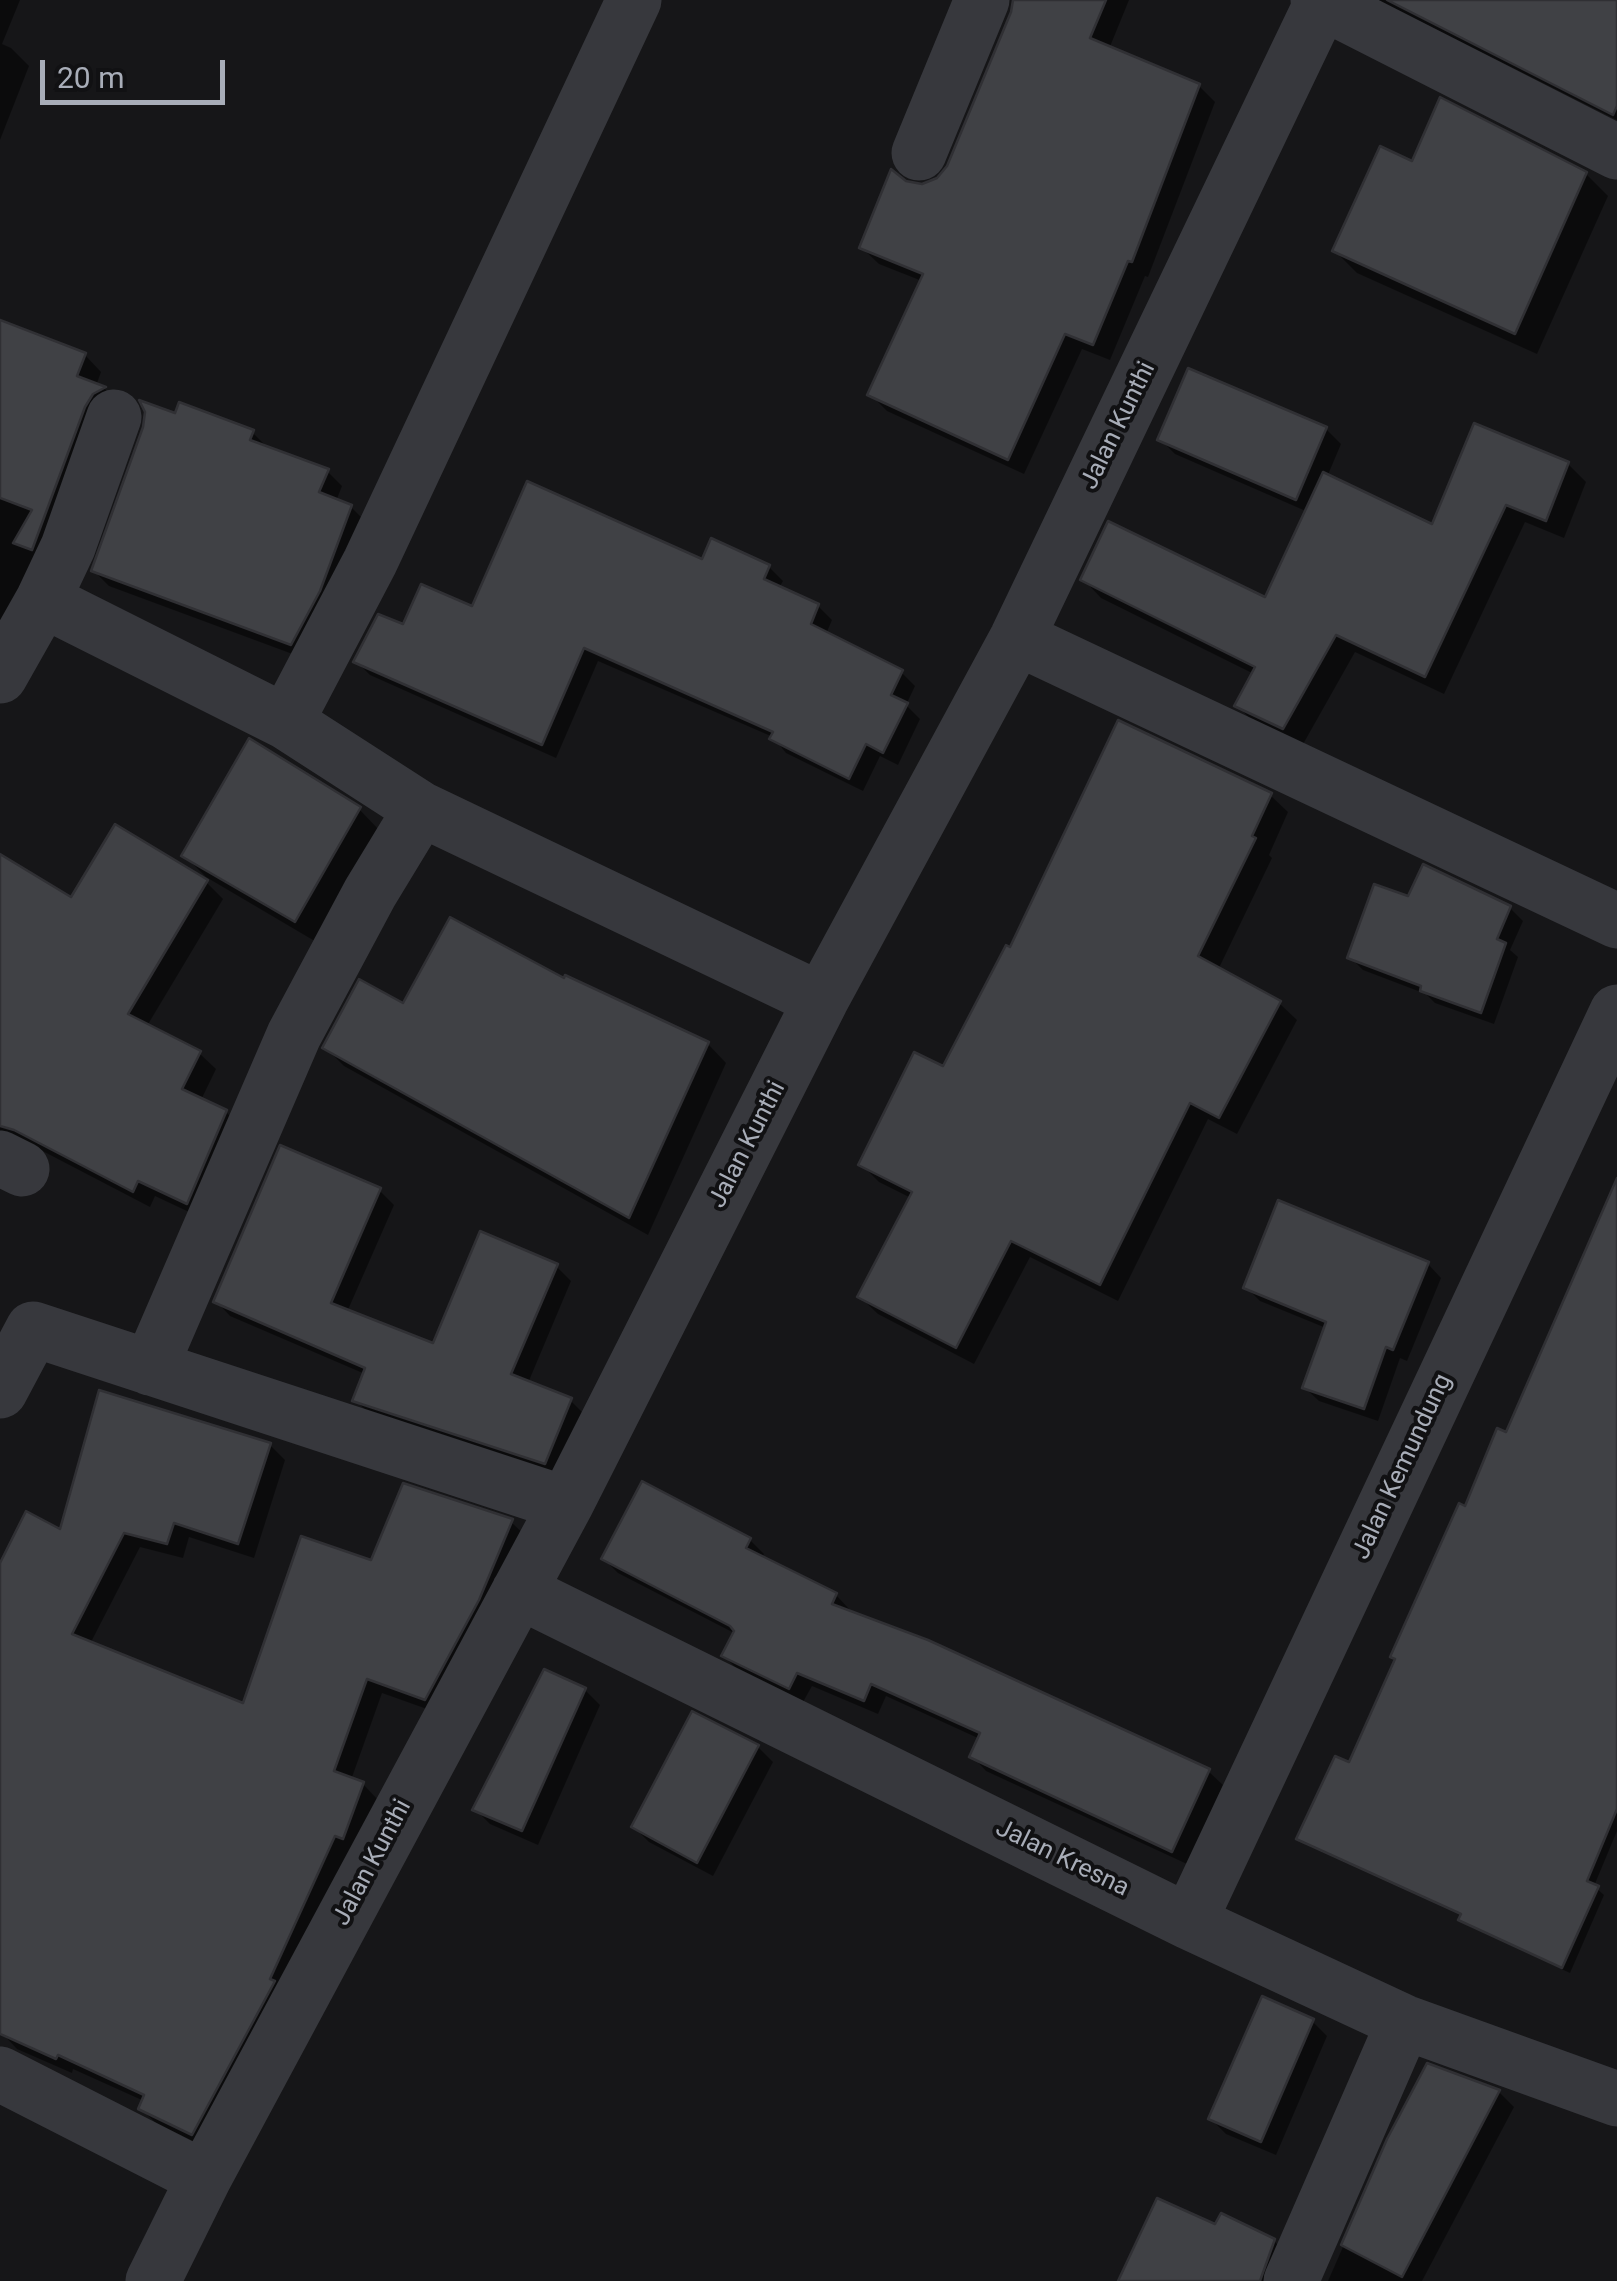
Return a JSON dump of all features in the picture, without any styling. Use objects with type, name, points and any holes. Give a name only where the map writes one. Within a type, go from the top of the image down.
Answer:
[{"type":"street","points":[[286,722],[370,562],[634,0]]},
{"type":"street","points":[[919,153],[982,0]]},
{"type":"street","points":[[1321,1],[1617,152]]},
{"type":"street","name":"Jalan Kunthi","points":[[154,2281],[204,2178],[566,1504],[822,1000],[1017,638],[1321,1]]},
{"type":"street","points":[[0,676],[44,600],[68,547],[114,416]]},
{"type":"street","points":[[44,600],[286,722],[422,809],[822,1000]]},
{"type":"street","points":[[1017,638],[1617,921]]},
{"type":"street","points":[[150,1368],[294,1035],[370,894],[422,809]]},
{"type":"street","name":"Jalan Kemundung","points":[[1189,1922],[1617,1012]]},
{"type":"street","points":[[0,1390],[33,1329],[566,1504]]},
{"type":"street","name":"Jalan Kresna","points":[[519,1591],[1189,1922],[1404,2022],[1617,2100]]},
{"type":"street","points":[[1291,2281],[1404,2022]]},
{"type":"street","points":[[0,2074],[204,2178]]},
{"type":"building","points":[[1013,0],[1106,0],[1090,38],[1200,84],[1132,262],[1128,261],[1093,345],[1065,334],[1008,460],[867,395],[923,274],[859,248],[891,169],[906,181],[922,184],[937,178],[947,166]]},
{"type":"building","points":[[1387,0],[1617,0],[1617,106],[1613,115]]},
{"type":"building","points":[[1440,97],[1587,172],[1515,334],[1332,251],[1380,146],[1412,161]]},
{"type":"building","points":[[0,320],[86,353],[77,376],[106,387],[93,394],[85,407],[32,550],[13,543],[32,510],[0,498]]},
{"type":"building","points":[[1188,368],[1327,427],[1296,500],[1157,440]]},
{"type":"building","points":[[139,400],[175,413],[179,402],[254,430],[250,440],[329,469],[319,492],[352,505],[320,591],[291,645],[91,571],[143,427],[145,412]]},
{"type":"building","points":[[1474,423],[1569,462],[1546,521],[1506,505],[1425,677],[1336,635],[1283,729],[1234,706],[1255,667],[1080,580],[1108,521],[1265,597],[1323,472],[1432,524]]},
{"type":"building","points":[[527,481],[702,559],[711,538],[770,565],[764,579],[819,604],[811,624],[903,670],[891,695],[908,703],[883,753],[866,744],[849,779],[769,739],[773,732],[584,648],[542,745],[353,662],[378,614],[403,624],[421,584],[472,606]]},
{"type":"building","points":[[1118,720],[1272,793],[1252,836],[1256,838],[1198,956],[1281,1001],[1219,1118],[1190,1103],[1100,1285],[1011,1241],[956,1348],[857,1297],[912,1192],[858,1165],[914,1052],[943,1066],[1006,945],[1010,947]]},
{"type":"building","points":[[249,738],[361,807],[295,922],[181,856]]},
{"type":"building","points":[[115,824],[208,880],[128,1014],[201,1051],[182,1089],[227,1110],[187,1204],[138,1181],[133,1192],[0,1126],[0,854],[71,897]]},
{"type":"building","points":[[1423,864],[1511,906],[1497,939],[1506,943],[1481,1013],[1347,958],[1374,884],[1408,896]]},
{"type":"building","points":[[450,917],[564,978],[565,975],[709,1042],[629,1218],[322,1048],[359,979],[403,1003]]},
{"type":"building","points":[[280,1145],[381,1188],[331,1303],[433,1343],[480,1231],[558,1264],[511,1374],[572,1398],[545,1464],[352,1401],[365,1368],[213,1302]]},
{"type":"building","points":[[1617,1178],[1617,1809],[1587,1881],[1599,1886],[1562,1968],[1458,1920],[1461,1914],[1296,1839],[1335,1756],[1349,1762],[1395,1659],[1390,1657],[1459,1503],[1465,1506],[1497,1428],[1506,1432]]},
{"type":"building","points":[[1278,1200],[1429,1262],[1393,1350],[1386,1347],[1364,1409],[1302,1388],[1326,1322],[1243,1288]]},
{"type":"building","points":[[99,1390],[271,1443],[238,1544],[174,1523],[167,1544],[124,1533],[72,1634],[243,1703],[301,1536],[371,1560],[403,1483],[513,1519],[479,1600],[425,1700],[367,1679],[334,1771],[364,1782],[343,1839],[335,1836],[270,1979],[275,1981],[192,2135],[138,2109],[144,2095],[58,2055],[56,2059],[0,2034],[0,1563],[26,1511],[60,1529]]},
{"type":"building","points":[[642,1481],[751,1538],[746,1548],[837,1593],[832,1604],[928,1640],[1210,1769],[1172,1852],[969,1757],[980,1733],[871,1684],[864,1701],[797,1673],[789,1689],[721,1656],[734,1631],[730,1626],[601,1559]]},
{"type":"building","points":[[544,1669],[586,1688],[522,1831],[472,1810]]},
{"type":"building","points":[[692,1711],[759,1745],[697,1863],[631,1827]]},
{"type":"building","points":[[1262,1996],[1314,2019],[1261,2142],[1208,2119]]},
{"type":"building","points":[[1427,2063],[1500,2090],[1402,2277],[1341,2245],[1387,2139]]},
{"type":"building","points":[[1157,2198],[1215,2224],[1221,2213],[1275,2239],[1260,2281],[1118,2281]]}]
